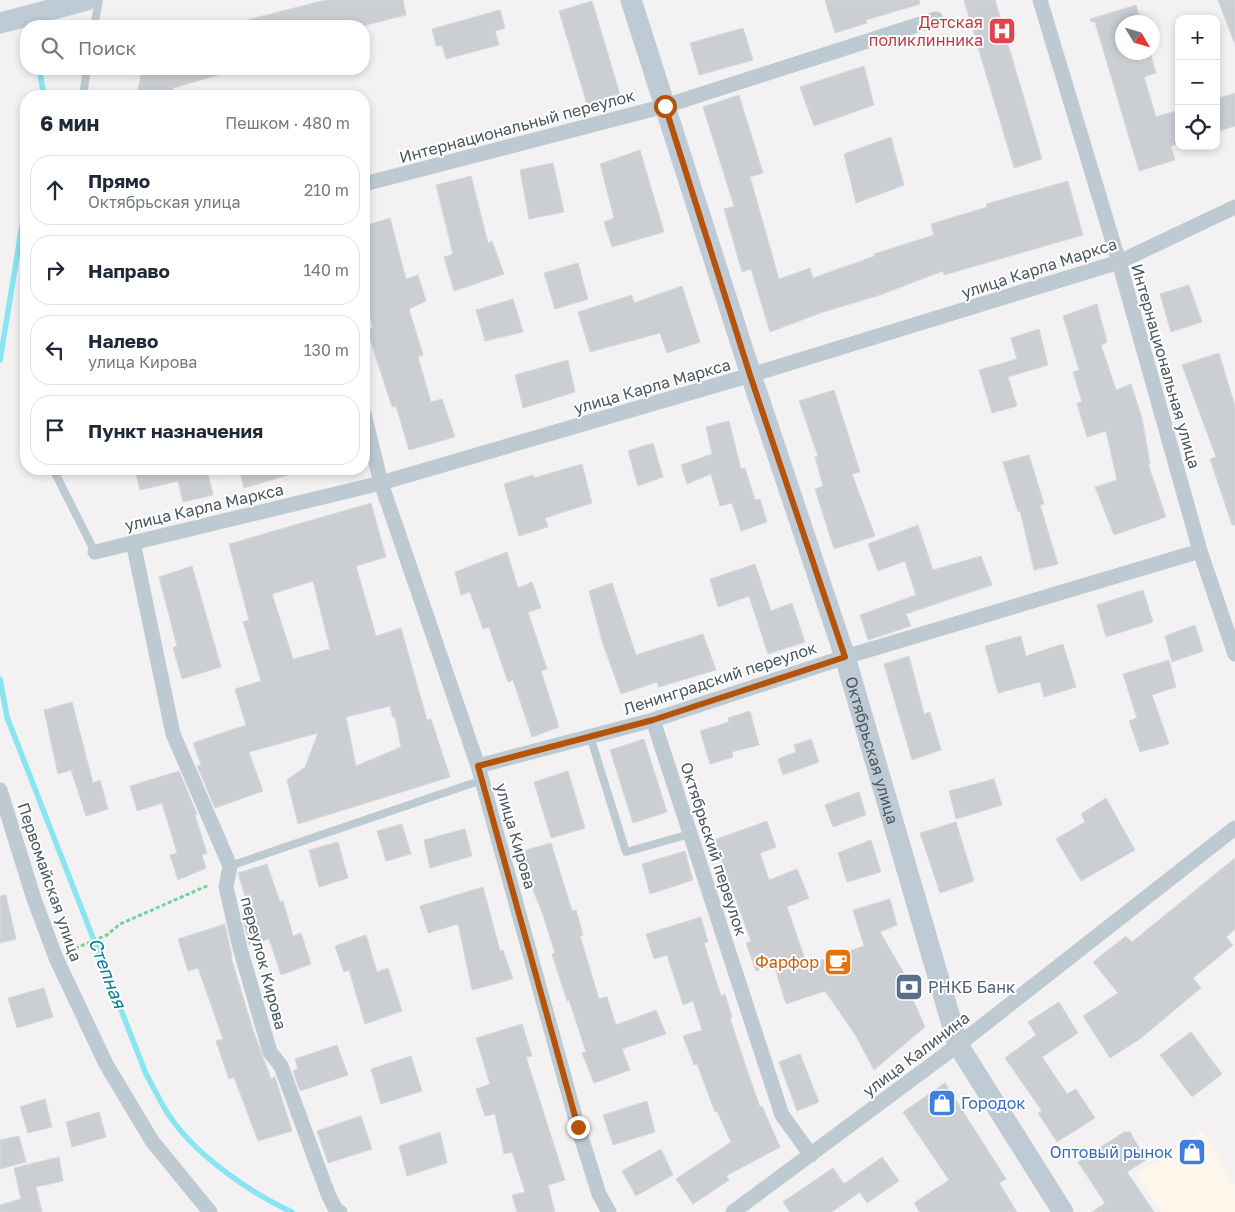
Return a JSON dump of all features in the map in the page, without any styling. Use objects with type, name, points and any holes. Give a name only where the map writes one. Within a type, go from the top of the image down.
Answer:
[{"type":"main road","name":"Октябрьская улица","points":[[631,0],[750,375],[845,657],[958,1045],[1062,1212]]},
{"type":"main road","points":[[0,22],[80,2]]},
{"type":"street","name":"Интернациональная улица","points":[[1040,0],[1118,262],[1200,551],[1235,654]]},
{"type":"street","name":"Интернациональный переулок","points":[[370,182],[665,106],[936,19]]},
{"type":"street","name":"улица Карла Маркса","points":[[95,552],[381,483],[750,375],[1118,262],[1235,207]]},
{"type":"street","name":"улица Кирова","points":[[370,438],[381,483],[480,773],[578,1127],[599,1194],[609,1212]]},
{"type":"street","name":"переулок Кирова","points":[[133,542],[173,734],[229,871],[226,887],[240,948],[270,1052],[281,1066],[328,1194],[336,1210],[340,1212]]},
{"type":"street","name":"Ленинградский переулок","points":[[480,773],[590,736],[653,720],[845,657],[1200,551]]},
{"type":"street","name":"Октябрьский переулок","points":[[653,720],[782,1115],[810,1155]]},
{"type":"street","name":"Первомайская улица","points":[[0,790],[34,899],[56,958],[106,1064],[152,1141],[210,1212]]},
{"type":"street","name":"улица Калинина","points":[[734,1212],[958,1045],[1235,828]]},
{"type":"lane","points":[[95,20],[99,0]]},
{"type":"lane","points":[[84,90],[86,75]]},
{"type":"lane","points":[[56,475],[95,552]]},
{"type":"lane","points":[[590,736],[626,852],[690,834]]},
{"type":"lane","points":[[229,871],[480,773]]},
{"type":"path","points":[[80,945],[107,935],[120,924],[229,871]]},
{"type":"shaded area","name":"Оптовый рынок","points":[[1202,1131],[1235,1186],[1235,1212],[1161,1212],[1136,1174]]},
{"type":"building","points":[[326,0],[403,0],[406,15],[370,24],[370,20],[247,20]]},
{"type":"building","points":[[825,0],[919,0],[920,4],[866,20],[867,23],[835,33]]},
{"type":"building","points":[[964,0],[995,0],[1042,159],[1014,168]]},
{"type":"building","points":[[1218,0],[1235,0],[1235,42],[1234,42]]},
{"type":"building","points":[[592,1],[622,101],[589,111],[559,11]]},
{"type":"building","points":[[1136,5],[1139,15],[1115,15],[1115,60],[1152,60],[1156,73],[1144,77],[1156,117],[1175,111],[1175,144],[1171,146],[1175,160],[1139,171],[1095,22],[1091,22],[1090,19]]},
{"type":"building","points":[[500,10],[505,28],[495,31],[499,45],[446,59],[442,45],[436,46],[432,29]]},
{"type":"building","points":[[743,28],[753,60],[699,75],[690,43]]},
{"type":"building","points":[[864,66],[874,105],[814,126],[800,87]]},
{"type":"building","points":[[141,75],[218,75],[173,88],[172,90],[138,90]]},
{"type":"building","points":[[1235,93],[1235,126],[1220,131],[1220,105],[1220,98]]},
{"type":"building","points":[[739,95],[763,173],[750,177],[779,279],[810,268],[813,278],[875,256],[874,254],[934,235],[931,224],[987,207],[986,204],[1068,181],[1083,235],[944,275],[943,271],[877,296],[823,312],[770,332],[751,269],[742,272],[724,209],[734,206],[703,107]]},
{"type":"building","points":[[891,137],[904,185],[856,203],[844,154]]},
{"type":"building","points":[[640,150],[664,232],[612,247],[604,222],[614,218],[600,164]]},
{"type":"building","points":[[553,163],[564,212],[529,219],[520,170]]},
{"type":"building","points":[[471,176],[488,243],[492,241],[504,274],[454,291],[444,257],[453,254],[436,185]]},
{"type":"building","points":[[390,218],[406,279],[418,275],[426,301],[409,309],[423,355],[418,357],[431,402],[442,399],[455,437],[409,450],[396,406],[392,407],[370,339],[370,329],[373,328],[370,318],[370,224]]},
{"type":"building","points":[[578,263],[588,299],[555,309],[544,273]]},
{"type":"building","points":[[1189,285],[1202,322],[1171,332],[1160,294]]},
{"type":"building","points":[[682,286],[700,342],[667,353],[660,333],[590,352],[578,312],[632,295],[634,303]]},
{"type":"building","points":[[513,299],[523,332],[485,341],[476,310]]},
{"type":"building","points":[[1097,304],[1107,342],[1101,345],[1116,390],[1131,384],[1142,418],[1150,464],[1148,464],[1166,517],[1114,535],[1095,487],[1117,480],[1106,431],[1087,437],[1077,403],[1082,402],[1073,372],[1079,370],[1063,316]]},
{"type":"building","points":[[1039,329],[1048,365],[1008,377],[1017,406],[992,413],[979,370],[1017,359],[1011,338]]},
{"type":"building","points":[[1219,353],[1235,406],[1235,525],[1232,525],[1210,459],[1216,457],[1182,365]]},
{"type":"building","points":[[568,360],[575,392],[523,408],[515,375]]},
{"type":"building","points":[[834,390],[860,472],[852,474],[875,536],[834,549],[815,489],[823,486],[815,457],[818,456],[799,401]]},
{"type":"building","points":[[729,421],[741,469],[745,468],[755,500],[760,499],[767,522],[741,531],[732,503],[720,506],[711,474],[687,484],[681,465],[712,454],[706,427]]},
{"type":"building","points":[[653,443],[663,477],[638,486],[628,451]]},
{"type":"building","points":[[1029,455],[1044,504],[1040,505],[1058,564],[1034,570],[1020,511],[1018,512],[1003,462]]},
{"type":"building","points":[[582,464],[592,503],[545,518],[548,527],[519,536],[504,484],[533,475],[534,478]]},
{"type":"building","points":[[136,475],[208,475],[213,495],[183,502],[178,481],[140,490]]},
{"type":"building","points":[[241,475],[288,475],[244,488]]},
{"type":"building","points":[[371,503],[386,557],[356,566],[376,636],[401,628],[427,720],[431,719],[450,777],[298,824],[287,780],[305,767],[318,733],[249,752],[263,791],[215,808],[197,766],[201,765],[193,743],[246,725],[235,689],[261,681],[243,622],[249,620],[229,544]],"holes":[[[313,581],[330,649],[293,659],[272,594]],[[390,706],[393,718],[395,717],[401,747],[356,766],[346,717]]]},
{"type":"building","points":[[918,525],[933,570],[981,556],[992,585],[906,614],[911,626],[868,640],[860,615],[916,595],[905,561],[878,571],[868,544]]},
{"type":"building","points":[[507,552],[518,588],[532,582],[541,608],[528,612],[547,669],[541,671],[559,727],[532,737],[513,680],[508,682],[489,627],[483,629],[470,592],[461,595],[455,572]]},
{"type":"building","points":[[755,564],[771,611],[792,603],[805,642],[768,654],[749,596],[718,607],[710,579]]},
{"type":"building","points":[[192,566],[221,667],[182,679],[173,648],[177,646],[159,577]]},
{"type":"building","points":[[612,583],[636,655],[703,634],[716,670],[659,687],[657,682],[621,694],[602,641],[589,591]]},
{"type":"building","points":[[1143,590],[1153,622],[1106,637],[1097,605]]},
{"type":"building","points":[[1195,625],[1203,651],[1172,662],[1165,636]]},
{"type":"building","points":[[1021,636],[1026,656],[1063,644],[1076,687],[1044,697],[1040,682],[998,693],[985,646]]},
{"type":"building","points":[[909,656],[924,714],[930,712],[941,750],[912,760],[884,664]]},
{"type":"building","points":[[1169,660],[1176,687],[1152,695],[1169,744],[1140,752],[1129,721],[1137,718],[1123,674]]},
{"type":"building","points":[[72,702],[93,783],[100,780],[108,809],[86,816],[71,770],[58,774],[44,710]]},
{"type":"building","points":[[750,711],[759,745],[732,752],[733,757],[710,764],[700,731],[729,722],[728,718]]},
{"type":"building","points":[[644,739],[667,812],[633,823],[610,750]]},
{"type":"building","points":[[811,739],[819,762],[783,775],[778,759],[796,752],[794,745]]},
{"type":"building","points":[[179,771],[197,814],[195,815],[207,853],[202,855],[206,868],[178,880],[170,855],[177,853],[162,803],[137,811],[130,786]]},
{"type":"building","points":[[568,771],[585,828],[551,838],[534,782]]},
{"type":"building","points":[[994,779],[1002,805],[956,819],[949,791]]},
{"type":"building","points":[[859,792],[866,815],[833,827],[825,805]]},
{"type":"building","points":[[1106,798],[1135,850],[1081,881],[1056,839],[1085,822],[1081,814]]},
{"type":"building","points":[[767,821],[776,847],[760,853],[769,880],[797,869],[809,898],[787,907],[807,965],[864,946],[853,910],[890,899],[897,925],[880,932],[916,994],[912,997],[925,1027],[874,1070],[856,1036],[825,991],[786,1004],[774,965],[756,971],[746,943],[751,941],[714,840]]},
{"type":"building","points":[[956,822],[974,881],[940,893],[920,833]]},
{"type":"building","points":[[402,824],[411,854],[386,861],[377,831]]},
{"type":"building","points":[[465,829],[472,856],[430,868],[424,840]]},
{"type":"building","points":[[871,840],[881,872],[847,882],[838,853]]},
{"type":"building","points":[[338,842],[348,878],[319,887],[309,850]]},
{"type":"building","points":[[551,843],[572,911],[576,910],[583,935],[580,936],[599,999],[607,997],[616,1025],[656,1010],[666,1034],[622,1049],[630,1070],[594,1083],[582,1053],[586,1052],[552,954],[555,953],[531,885],[523,851]]},
{"type":"building","points":[[685,851],[693,880],[650,894],[642,864]]},
{"type":"building","points":[[1235,858],[1235,929],[1226,937],[1233,945],[1193,978],[1201,988],[1140,1039],[1110,1058],[1083,1016],[1118,993],[1093,962],[1126,936],[1132,942]]},
{"type":"building","points":[[267,864],[280,902],[283,901],[293,936],[301,933],[311,964],[281,975],[269,939],[249,945],[242,915],[250,912],[238,873]]},
{"type":"building","points":[[483,887],[500,951],[503,950],[513,979],[472,990],[458,924],[428,933],[420,906]]},
{"type":"building","points":[[6,895],[16,939],[0,943],[0,896]]},
{"type":"building","points":[[701,917],[708,942],[704,943],[721,996],[725,994],[732,1017],[730,1018],[760,1107],[762,1106],[780,1147],[726,1176],[729,1180],[693,1204],[676,1179],[731,1142],[717,1111],[715,1112],[697,1064],[694,1065],[683,1036],[702,1030],[693,1001],[683,1005],[667,955],[654,959],[646,934]]},
{"type":"building","points":[[225,924],[231,957],[253,1030],[271,1079],[275,1077],[292,1131],[258,1141],[234,1077],[229,1079],[216,1041],[223,1039],[198,968],[188,971],[178,939]]},
{"type":"building","points":[[366,935],[377,972],[388,968],[402,1011],[365,1024],[349,970],[344,972],[335,946]]},
{"type":"building","points":[[44,988],[53,1017],[17,1028],[8,998]]},
{"type":"building","points":[[1059,1002],[1078,1033],[1042,1057],[1067,1094],[1076,1089],[1095,1118],[1057,1142],[1038,1113],[1042,1111],[1005,1058],[1036,1035],[1028,1022]]},
{"type":"building","points":[[522,1024],[532,1056],[526,1057],[565,1180],[548,1185],[555,1212],[517,1212],[512,1195],[525,1192],[512,1152],[504,1154],[495,1114],[485,1116],[476,1089],[490,1084],[476,1038]]},
{"type":"building","points":[[1191,1032],[1222,1074],[1192,1097],[1160,1055]]},
{"type":"building","points":[[337,1045],[348,1075],[300,1091],[293,1071],[298,1069],[295,1059]]},
{"type":"building","points":[[800,1054],[819,1102],[797,1111],[779,1062]]},
{"type":"building","points":[[411,1056],[422,1091],[381,1104],[371,1069]]},
{"type":"building","points":[[945,1083],[1006,1179],[999,1183],[1017,1212],[920,1212],[914,1203],[949,1180],[903,1112]]},
{"type":"building","points":[[45,1099],[52,1127],[28,1133],[20,1107]]},
{"type":"building","points":[[647,1101],[655,1132],[613,1145],[603,1115]]},
{"type":"building","points":[[99,1112],[106,1137],[72,1147],[66,1122]]},
{"type":"building","points":[[361,1116],[372,1149],[328,1163],[317,1131]]},
{"type":"building","points":[[440,1132],[447,1163],[407,1176],[399,1146]]},
{"type":"building","points":[[1124,1132],[1130,1132],[1146,1160],[1127,1172],[1154,1212],[1092,1212],[1105,1203],[1078,1162]]},
{"type":"building","points":[[19,1136],[26,1162],[0,1169],[0,1140]]},
{"type":"building","points":[[661,1149],[673,1175],[636,1196],[622,1171]]},
{"type":"building","points":[[59,1157],[63,1181],[36,1187],[42,1212],[0,1212],[0,1205],[21,1199],[14,1168]]},
{"type":"building","points":[[882,1157],[899,1181],[867,1203],[860,1192],[832,1212],[790,1212],[783,1202],[833,1168],[844,1184]]},
{"type":"waterway","name":"Степная","points":[[40,75],[43,90]]},
{"type":"waterway","name":"Степная","points":[[0,360],[20,238]]},
{"type":"waterway","name":"Степная","points":[[0,679],[7,717],[146,1074],[162,1104],[184,1135],[212,1161],[244,1185],[292,1212]]},
{"type":"place","name":"Детская поликлинника","points":[[1002,31]]},
{"type":"place","name":"Фарфор","points":[[838,962]]},
{"type":"place","name":"РНКБ Банк","points":[[909,987]]},
{"type":"place","name":"Городок","points":[[942,1103]]},
{"type":"place","name":"Оптовый рынок","points":[[1192,1152]]},
{"type":"route","points":[[578,1127],[478,766],[653,720],[845,657],[750,375],[665,106]]}]
